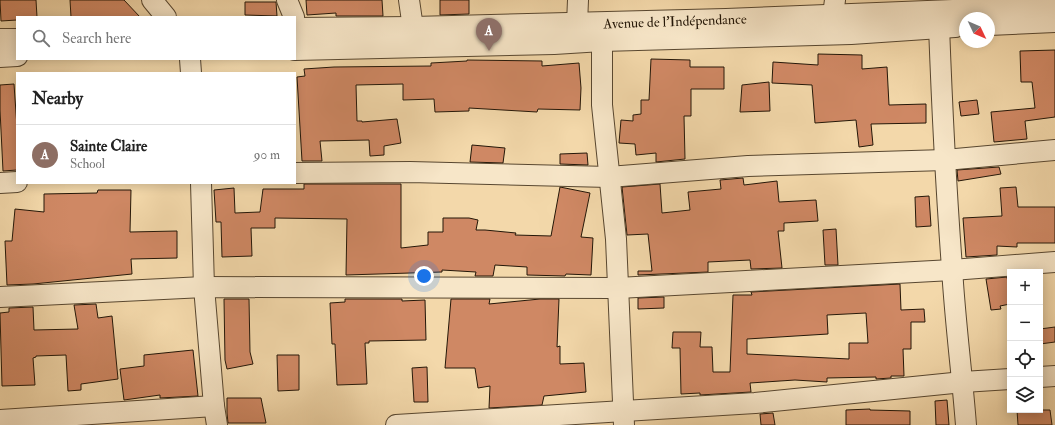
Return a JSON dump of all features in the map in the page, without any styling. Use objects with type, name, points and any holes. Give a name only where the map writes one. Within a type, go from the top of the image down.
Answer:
[{"type":"street","points":[[152,0],[165,16]]},
{"type":"street","points":[[288,0],[293,16]]},
{"type":"street","points":[[409,0],[413,28]]},
{"type":"street","points":[[578,0],[578,24]]},
{"type":"street","name":"Avenue de l'Indépendance","points":[[296,28],[554,43],[602,40],[851,33],[953,16],[1055,5]]},
{"type":"street","name":"Avenue de l'Indépendance","points":[[296,28],[413,28],[726,20],[834,8],[953,16]]},
{"type":"street","points":[[953,16],[945,160],[952,270],[966,425]]},
{"type":"street","points":[[995,24],[1055,21]]},
{"type":"street","points":[[0,40],[16,40]]},
{"type":"street","points":[[602,40],[602,105],[616,239],[624,418]]},
{"type":"street","points":[[0,56],[16,55]]},
{"type":"street","points":[[190,60],[191,72]]},
{"type":"street","points":[[296,173],[410,172],[609,176],[748,166],[945,160],[1055,150]]},
{"type":"street","points":[[0,182],[16,182]]},
{"type":"street","points":[[0,420],[215,416],[204,287],[201,184]]},
{"type":"street","points":[[0,297],[204,287],[618,288],[952,270],[1055,262]]},
{"type":"street","points":[[1043,377],[1055,376]]},
{"type":"street","points":[[396,425],[624,418],[755,403],[963,382],[1007,379]]},
{"type":"building","points":[[0,0],[36,0],[37,16],[16,16],[16,20],[1,21]]},
{"type":"building","points":[[70,0],[124,0],[139,16],[71,16]]},
{"type":"building","points":[[306,0],[382,0],[383,16],[336,16],[336,13],[307,15]]},
{"type":"building","points":[[440,0],[469,0],[469,14],[440,15]]},
{"type":"building","points":[[245,2],[276,2],[277,16],[245,15]]},
{"type":"building","points":[[1055,50],[1055,117],[1025,121],[1027,139],[994,142],[991,112],[1035,108],[1032,82],[1021,82],[1020,51]]},
{"type":"building","points":[[818,54],[862,55],[862,69],[887,67],[889,105],[926,104],[926,123],[871,124],[873,145],[859,147],[856,120],[815,123],[812,85],[772,83],[773,62],[818,65]]},
{"type":"building","points":[[651,59],[690,60],[690,67],[724,67],[724,89],[691,89],[691,116],[684,116],[685,159],[656,162],[656,153],[636,155],[635,144],[619,143],[621,120],[633,121],[633,115],[641,114],[641,100],[649,100]]},
{"type":"building","points":[[467,60],[542,61],[542,66],[579,63],[581,88],[580,110],[538,109],[537,112],[469,108],[469,111],[435,112],[434,99],[403,100],[403,84],[356,85],[357,121],[362,122],[397,119],[401,143],[384,146],[384,155],[370,156],[369,140],[320,141],[322,161],[302,161],[297,77],[305,76],[304,69],[334,67],[431,66],[431,63]]},
{"type":"building","points":[[769,82],[770,111],[740,112],[742,85]]},
{"type":"building","points":[[14,84],[16,113],[16,170],[3,171],[0,85]]},
{"type":"building","points":[[977,100],[979,114],[961,116],[959,102]]},
{"type":"building","points":[[472,145],[505,148],[503,163],[470,162]]},
{"type":"building","points":[[587,153],[588,165],[560,164],[560,154]]},
{"type":"building","points":[[999,167],[1001,174],[958,181],[957,170]]},
{"type":"building","points":[[743,178],[744,185],[777,181],[779,202],[816,200],[818,221],[784,223],[784,231],[778,231],[782,268],[751,269],[750,260],[708,262],[708,272],[638,275],[638,271],[652,271],[648,234],[627,235],[622,187],[660,184],[662,213],[690,210],[688,192],[721,189],[720,180]]},
{"type":"building","points":[[304,184],[401,184],[401,248],[428,245],[428,232],[443,232],[443,218],[469,218],[478,220],[476,230],[516,233],[515,235],[551,236],[560,187],[590,193],[581,237],[593,238],[591,275],[527,275],[527,267],[495,265],[493,276],[475,276],[476,272],[442,270],[442,272],[346,275],[347,219],[275,218],[275,228],[251,228],[252,256],[222,257],[221,222],[216,222],[214,190],[234,188],[235,213],[260,212],[263,189],[304,189]]},
{"type":"building","points":[[1016,187],[1018,207],[1055,207],[1055,243],[1017,243],[1017,247],[997,246],[997,255],[966,257],[963,218],[1002,216],[1000,188]]},
{"type":"building","points":[[98,190],[131,190],[130,232],[177,231],[177,258],[131,259],[132,274],[33,284],[7,285],[5,241],[12,241],[15,209],[44,212],[44,194],[97,193]]},
{"type":"building","points":[[929,196],[931,226],[916,227],[915,197]]},
{"type":"building","points":[[836,229],[838,265],[825,265],[823,230]]},
{"type":"building","points":[[1007,277],[1007,305],[1000,306],[1001,309],[991,310],[986,279]]},
{"type":"building","points":[[900,284],[901,310],[924,309],[925,322],[911,322],[911,349],[903,349],[904,376],[891,376],[891,378],[876,379],[876,377],[827,378],[827,382],[795,380],[750,383],[751,392],[700,395],[700,393],[681,394],[680,348],[672,348],[673,332],[701,332],[700,347],[712,347],[713,372],[730,372],[733,295],[752,295],[751,292]],"holes":[[[866,313],[868,343],[849,343],[849,359],[747,354],[747,339],[828,334],[827,315]]]},
{"type":"building","points":[[664,297],[664,308],[638,309],[638,298]]},
{"type":"building","points":[[224,299],[249,299],[250,352],[253,364],[227,369],[225,360]]},
{"type":"building","points":[[345,299],[402,299],[402,301],[425,300],[426,340],[369,341],[369,343],[365,343],[367,384],[337,385],[335,344],[332,344],[330,303],[345,302]]},
{"type":"building","points":[[451,299],[490,299],[489,304],[540,299],[559,299],[557,347],[560,346],[560,364],[584,363],[586,392],[544,396],[542,405],[489,408],[490,386],[478,388],[475,368],[445,368]]},
{"type":"building","points":[[96,304],[98,318],[112,316],[118,379],[81,384],[81,390],[68,391],[66,355],[36,356],[33,358],[35,385],[2,386],[0,313],[9,312],[9,308],[33,307],[34,330],[78,329],[74,305]]},
{"type":"building","points":[[1055,327],[1055,342],[1043,344],[1043,329]]},
{"type":"building","points":[[193,350],[198,396],[160,398],[160,395],[124,400],[120,369],[144,366],[144,355]]},
{"type":"building","points":[[277,355],[299,355],[299,390],[278,391]]},
{"type":"building","points":[[427,367],[428,402],[414,402],[412,368]]},
{"type":"building","points":[[227,398],[261,398],[266,423],[228,423]]},
{"type":"building","points":[[947,400],[949,425],[936,425],[935,401]]},
{"type":"building","points":[[870,409],[910,411],[910,425],[846,425],[846,410]]},
{"type":"building","points":[[1043,410],[1050,410],[1052,425],[1018,425],[1017,413],[1043,413]]},
{"type":"building","points":[[773,413],[775,425],[761,425],[760,414]]},
{"type":"place","name":"Sainte Claire","points":[[489,51]]}]
